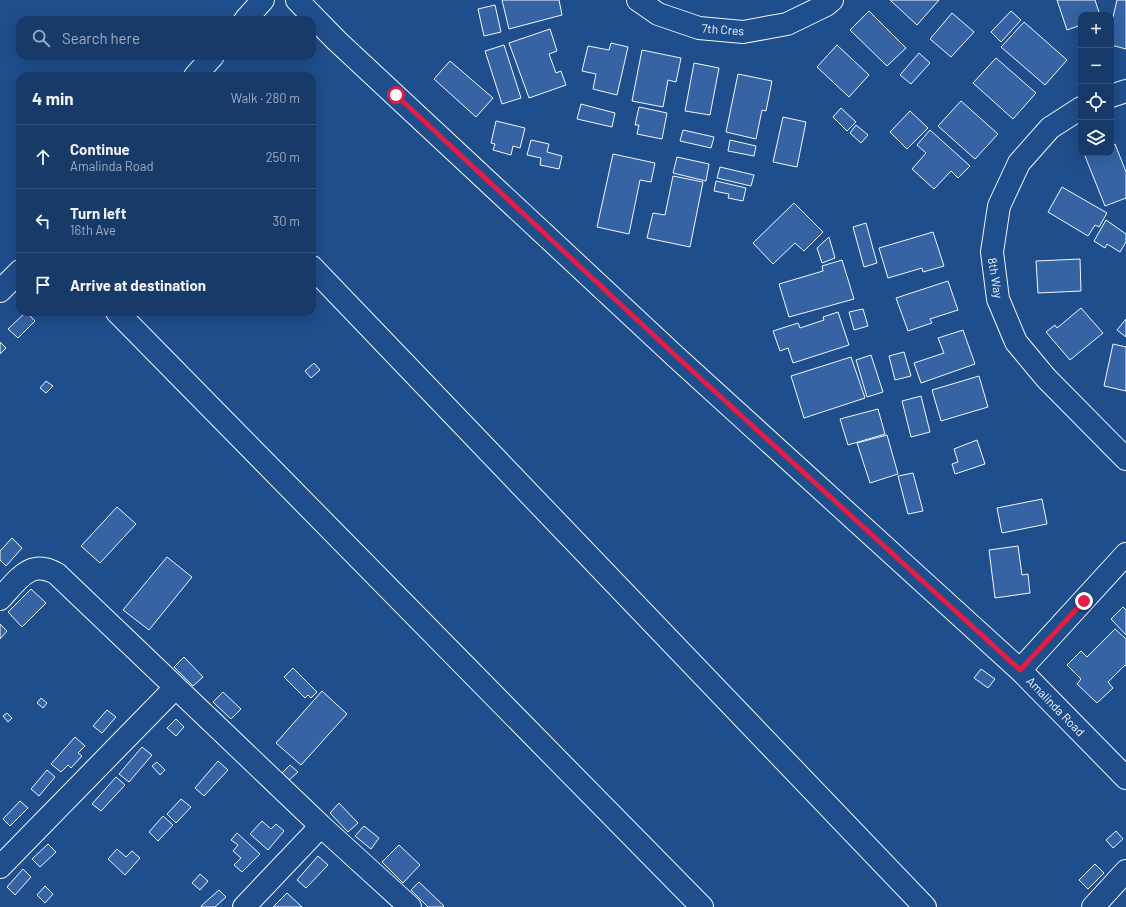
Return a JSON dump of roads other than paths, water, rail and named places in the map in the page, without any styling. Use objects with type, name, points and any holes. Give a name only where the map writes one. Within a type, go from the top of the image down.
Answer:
[{"type":"street","points":[[249,16],[263,0]]},
{"type":"street","name":"Amalinda Road","points":[[298,0],[313,16]]},
{"type":"street","name":"7th Cres","points":[[638,0],[658,14],[700,28],[743,32],[787,24],[826,5],[832,0]]},
{"type":"street","name":"Amalinda Road","points":[[316,19],[337,41],[665,346],[1020,670],[1126,778]]},
{"type":"street","points":[[199,72],[209,60]]},
{"type":"street","points":[[1114,95],[1126,91]]},
{"type":"street","name":"8th Way","points":[[1078,110],[1050,128],[1019,163],[999,206],[992,252],[996,291],[1016,342],[1046,378],[1126,459]]},
{"type":"street","points":[[316,271],[926,907]]},
{"type":"street","points":[[0,291],[16,275]]},
{"type":"street","points":[[121,316],[702,907]]},
{"type":"street","points":[[1020,670],[1126,554]]},
{"type":"street","points":[[0,599],[24,574],[34,569],[49,569],[57,574],[321,826],[410,907]]},
{"type":"street","points":[[0,867],[175,688]]},
{"type":"street","points":[[244,907],[321,826]]},
{"type":"street","points":[[1093,907],[1126,871]]}]
